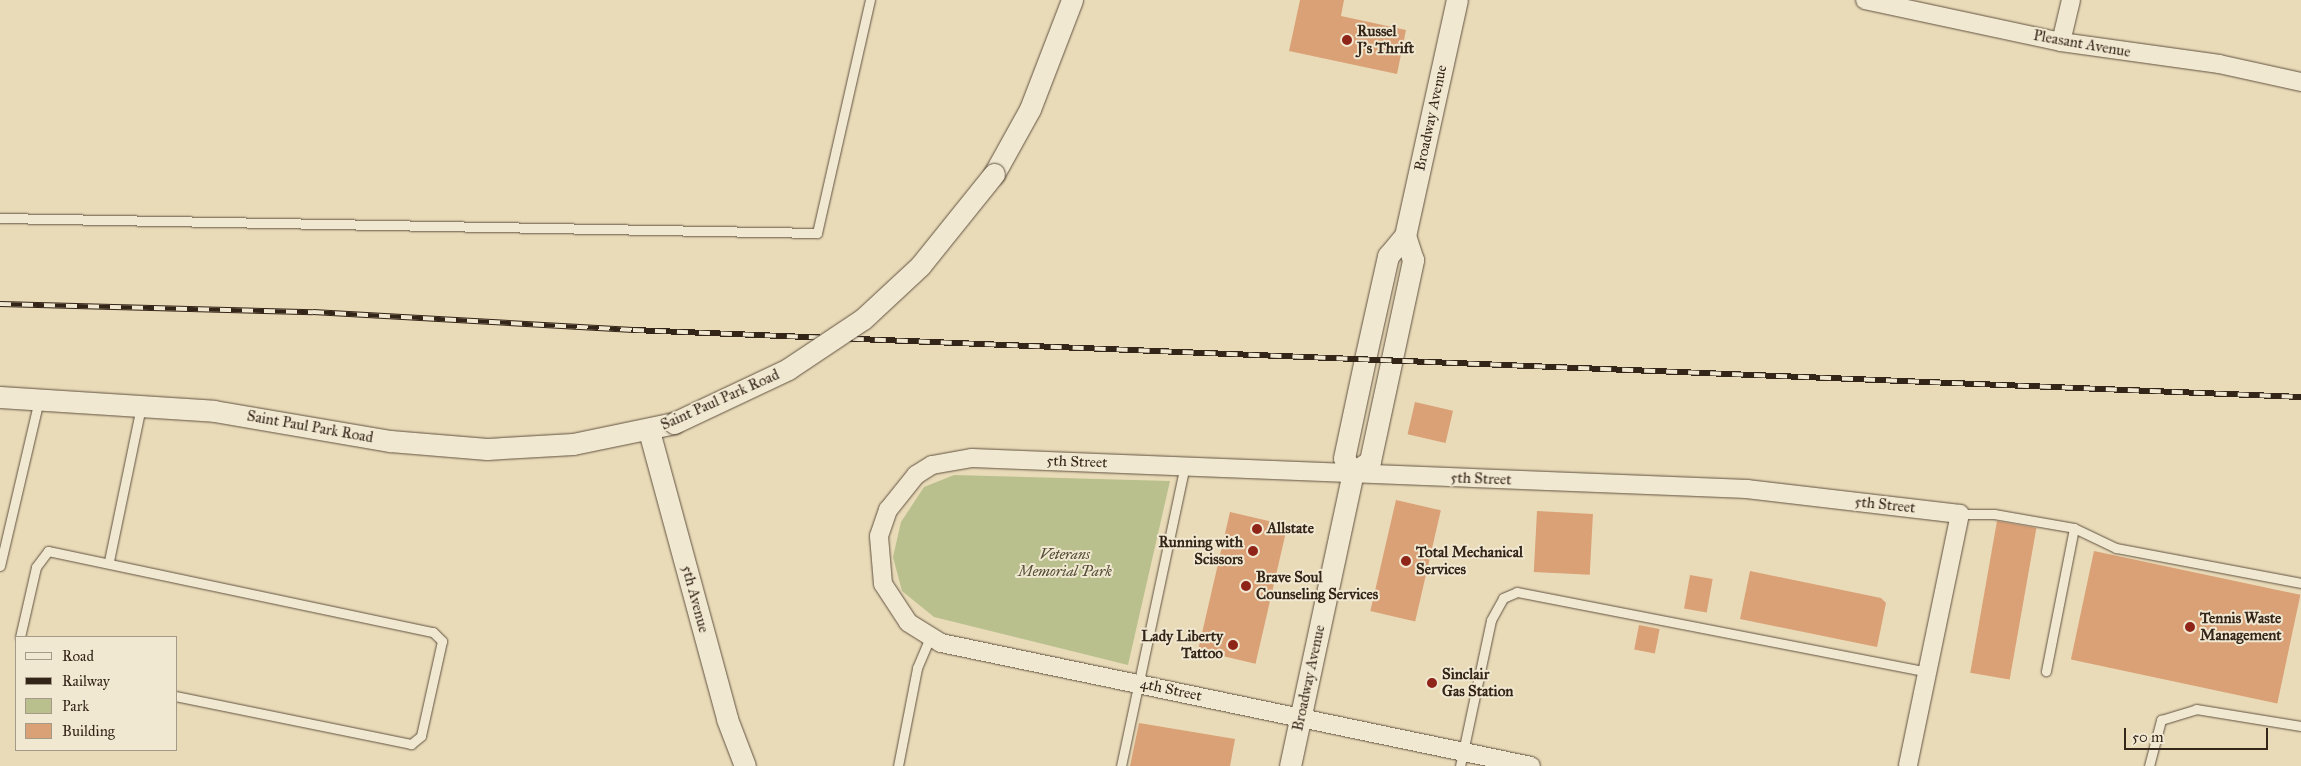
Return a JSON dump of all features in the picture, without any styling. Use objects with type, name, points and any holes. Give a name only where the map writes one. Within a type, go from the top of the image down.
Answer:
[{"type":"street","name":"Saint Paul Park Road","points":[[0,397],[214,411],[452,448],[529,448],[649,431],[674,423],[774,377],[863,319],[942,242],[994,174],[1030,109],[1072,0]]},
{"type":"street","name":"Broadway Avenue","points":[[1290,766],[1353,474],[1370,461],[1413,260],[1405,236],[1457,0]]},
{"type":"street","name":"Pleasant Avenue","points":[[1865,0],[2061,42],[2219,64],[2301,82]]},
{"type":"street","points":[[2061,42],[2070,0]]},
{"type":"street","name":"5th Avenue","points":[[649,431],[727,719],[745,766]]},
{"type":"street","name":"5th Street","points":[[879,536],[900,490],[916,475],[952,460],[1185,465],[1353,474],[1747,489],[1960,514]]},
{"type":"street","points":[[1908,766],[1960,514]]},
{"type":"street","name":"4th Street","points":[[879,536],[883,584],[908,622],[930,638],[1301,718],[1461,759],[1531,766]]},
{"type":"lane","points":[[0,218],[817,233],[870,0]]},
{"type":"lane","points":[[0,566],[4,528],[39,399]]},
{"type":"lane","points":[[109,561],[141,405]]},
{"type":"lane","points":[[1121,766],[1185,465]]},
{"type":"lane","points":[[1960,514],[1994,514],[2074,528],[2116,548],[2301,583]]},
{"type":"lane","points":[[2046,671],[2074,528]]},
{"type":"lane","points":[[20,636],[36,566],[48,550],[109,561],[433,632],[442,640],[421,736],[411,744],[178,696]]},
{"type":"lane","points":[[1461,759],[1491,620],[1503,598],[1517,592],[1927,672]]},
{"type":"lane","points":[[898,766],[918,668],[930,638]]},
{"type":"lane","points":[[2149,766],[2161,720],[2196,709],[2301,726]]},
{"type":"green space","name":"Veterans Memorial Park","points":[[954,475],[1170,481],[1128,665],[934,617],[902,591],[893,557],[901,522],[924,487]]},
{"type":"building","name":"Russel J's Thrift","points":[[1300,0],[1344,0],[1341,16],[1406,30],[1397,74],[1289,51]]},
{"type":"building","points":[[1415,402],[1453,411],[1446,443],[1408,434]]},
{"type":"building","name":"Total Mechanical Services","points":[[1396,500],[1441,510],[1415,621],[1370,611]]},
{"type":"building","points":[[1537,511],[1593,514],[1590,575],[1534,572]]},
{"type":"building","points":[[1230,512],[1287,525],[1256,664],[1198,650]]},
{"type":"building","points":[[1997,521],[2036,528],[2010,680],[1970,673]]},
{"type":"building","name":"Tennis Waste Management","points":[[2094,551],[2300,595],[2277,703],[2071,660]]},
{"type":"building","points":[[1750,571],[1881,598],[1886,603],[1877,647],[1740,619]]},
{"type":"building","points":[[1690,575],[1713,579],[1707,612],[1684,608]]},
{"type":"building","points":[[1639,625],[1660,629],[1655,654],[1634,650]]},
{"type":"building","points":[[1139,723],[1235,739],[1230,766],[1130,766]]},
{"type":"railway","points":[[0,304],[313,312],[633,330],[2301,397]]},
{"type":"place","name":"Russel J's Thrift","points":[[1347,40]]},
{"type":"place","name":"Allstate","points":[[1257,529]]},
{"type":"place","name":"Running with Scissors","points":[[1253,551]]},
{"type":"place","name":"Total Mechanical Services","points":[[1406,561]]},
{"type":"place","name":"Brave Soul Counseling Services","points":[[1246,586]]},
{"type":"place","name":"Tennis Waste Management","points":[[2190,627]]},
{"type":"place","name":"Lady Liberty Tattoo","points":[[1233,645]]},
{"type":"place","name":"Sinclair Gas Station","points":[[1432,683]]}]
